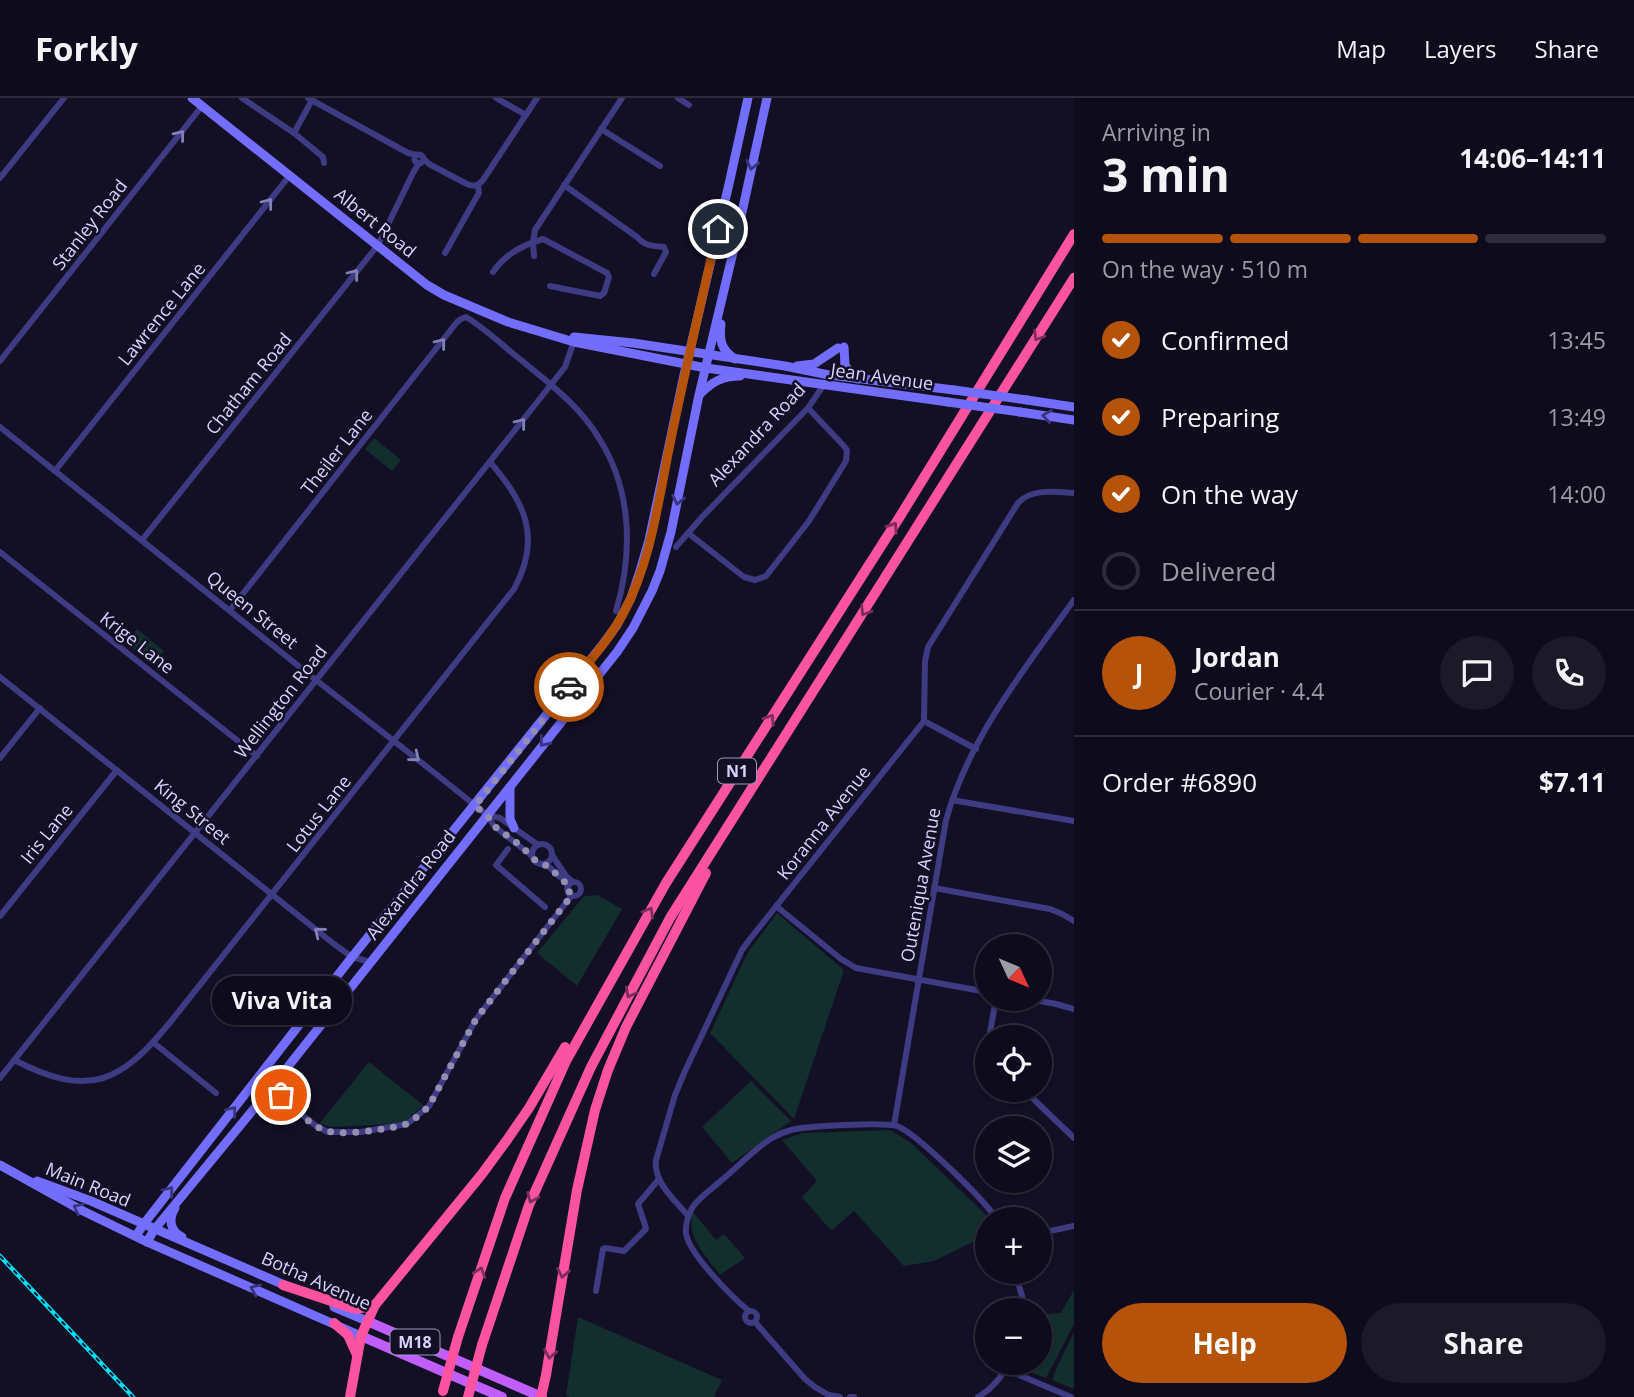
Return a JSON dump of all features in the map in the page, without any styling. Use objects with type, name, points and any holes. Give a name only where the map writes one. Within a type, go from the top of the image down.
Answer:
[{"type":"highway","name":"N1","points":[[442,1394],[458,1336],[511,1185],[566,1061],[666,883],[906,506],[1074,234]]},
{"type":"highway","name":"N1","points":[[468,1397],[482,1345],[529,1205],[591,1067],[670,918],[1074,278]]},
{"type":"highway","points":[[541,1397],[577,1190],[598,1098],[626,1027],[740,808]]},
{"type":"highway","points":[[350,1397],[361,1336],[375,1305],[517,1127],[611,968],[634,938]]},
{"type":"highway","points":[[283,1284],[349,1307],[375,1305]]},
{"type":"highway","points":[[334,1323],[348,1335],[357,1355]]},
{"type":"main road","name":"Albert Road","points":[[192,98],[427,285],[444,295],[533,330],[687,365]]},
{"type":"main road","name":"Alexandra Road","points":[[136,1237],[352,957],[603,644],[624,612],[649,540],[748,98]]},
{"type":"main road","points":[[736,360],[724,349],[720,338],[730,267],[767,98]]},
{"type":"main road","name":"Alexandra Road","points":[[147,1242],[617,652],[643,609],[660,571],[671,532],[699,395],[730,267]]},
{"type":"main road","name":"Albert Road","points":[[574,340],[632,343],[690,352]]},
{"type":"main road","points":[[785,366],[814,363],[841,347],[845,366],[858,379]]},
{"type":"main road","name":"Jean Avenue","points":[[690,352],[785,366],[827,380],[948,402],[1074,419]]},
{"type":"main road","name":"Jean Avenue","points":[[687,365],[769,377],[858,379],[1074,407]]},
{"type":"main road","points":[[699,395],[716,380],[724,377],[769,377]]},
{"type":"main road","points":[[510,785],[510,818],[514,828]]},
{"type":"main road","points":[[193,1160],[202,1162],[216,1148],[225,1144]]},
{"type":"main road","name":"Main Road","points":[[0,1165],[136,1237]]},
{"type":"main road","name":"Main Road","points":[[22,1176],[91,1201],[143,1225]]},
{"type":"main road","points":[[194,1181],[171,1214],[171,1225],[177,1235],[206,1250]]},
{"type":"main road","name":"M18","points":[[143,1225],[154,1230]]},
{"type":"main road","name":"Botha Avenue","points":[[154,1230],[206,1250],[541,1397]]},
{"type":"main road","name":"M18","points":[[136,1237],[147,1242]]},
{"type":"main road","name":"Botha Avenue","points":[[147,1242],[502,1397]]},
{"type":"street","points":[[0,178],[3,169],[64,98]]},
{"type":"street","points":[[242,98],[294,134],[323,158],[324,163]]},
{"type":"street","points":[[496,98],[526,115]]},
{"type":"street","points":[[294,134],[310,99],[418,160],[472,186],[483,180],[537,98]]},
{"type":"street","points":[[534,256],[535,230],[622,98]]},
{"type":"street","points":[[678,98],[689,105]]},
{"type":"street","name":"Stanley Road","points":[[0,361],[202,106]]},
{"type":"street","points":[[601,129],[660,166]]},
{"type":"street","name":"Chatham Road","points":[[142,540],[378,245],[418,160]]},
{"type":"street","name":"Lawrence Lane","points":[[55,471],[290,175]]},
{"type":"street","points":[[445,253],[479,192],[478,185]]},
{"type":"street","points":[[564,185],[643,243],[664,247],[666,249],[654,274]]},
{"type":"street","points":[[493,272],[510,253],[546,239],[607,274],[610,280],[600,296],[550,286]]},
{"type":"street","name":"Theiler Lane","points":[[230,610],[463,318],[468,318],[551,384]]},
{"type":"street","name":"Wellington Road","points":[[0,1078],[551,384],[567,363],[574,340]]},
{"type":"street","name":"Alexandra Road","points":[[676,547],[808,408],[827,380]]},
{"type":"street","points":[[551,384],[583,416],[600,439],[620,486],[626,521],[627,550],[625,573],[616,611]]},
{"type":"street","points":[[688,533],[744,577],[755,580],[766,576],[809,521],[846,461],[843,445],[808,408]]},
{"type":"street","name":"Queen Street","points":[[0,427],[487,815]]},
{"type":"street","name":"Lotus Lane","points":[[14,1060],[48,1075],[74,1080],[111,1077],[121,1071],[154,1043],[272,895],[505,602],[523,572],[528,541],[524,513],[512,489],[490,462]]},
{"type":"street","points":[[975,749],[923,721],[928,647],[1018,503],[1028,496],[1042,492],[1074,493]]},
{"type":"street","name":"Krige Lane","points":[[0,552],[257,756]]},
{"type":"street","name":"Outeniqua Avenue","points":[[894,1125],[946,820],[952,800],[975,749],[998,708],[1073,602]]},
{"type":"street","name":"King Street","points":[[0,677],[352,957],[370,962]]},
{"type":"street","points":[[0,758],[40,708]]},
{"type":"street","name":"Koranna Avenue","points":[[659,1180],[655,1170],[656,1160],[675,1095],[742,950],[923,721]]},
{"type":"street","name":"Iris Lane","points":[[0,916],[117,770]]},
{"type":"street","points":[[952,800],[1074,821]]},
{"type":"street","points":[[487,815],[500,818],[538,845],[548,846],[571,884]]},
{"type":"street","points":[[262,1099],[271,1096],[284,1100],[316,1126],[332,1132],[361,1132],[407,1124],[429,1106],[476,1019],[572,895],[579,894],[581,890],[579,884],[571,884],[548,866],[535,861],[494,826],[487,815]]},
{"type":"street","points":[[532,856],[538,845]]},
{"type":"street","points":[[508,849],[496,865],[545,907]]},
{"type":"street","points":[[541,864],[552,855]]},
{"type":"street","points":[[571,884],[568,890],[572,895]]},
{"type":"street","points":[[934,888],[1050,909],[1074,921]]},
{"type":"street","points":[[776,906],[856,968],[975,990]]},
{"type":"street","points":[[1052,1002],[1074,1009]]},
{"type":"street","points":[[154,1043],[216,1093]]},
{"type":"street","points":[[284,1072],[279,1090],[284,1100]]},
{"type":"street","points":[[1036,1102],[1074,1138]]},
{"type":"street","points":[[840,1397],[831,1396],[805,1379],[755,1322],[757,1315],[754,1312],[747,1313],[691,1248],[686,1230],[688,1216],[696,1203],[760,1147],[781,1134],[801,1128],[894,1125],[907,1131],[922,1144],[987,1207]]},
{"type":"street","points":[[596,1291],[603,1249],[624,1251],[645,1231],[638,1204],[659,1180],[688,1216]]},
{"type":"street","points":[[1052,1231],[1074,1226]]},
{"type":"street","points":[[978,1397],[1002,1375]]},
{"type":"street","points":[[1026,1375],[1071,1397]]},
{"type":"green space","points":[[374,438],[401,460],[392,471],[365,449]]},
{"type":"green space","points":[[137,629],[164,651],[152,664],[126,642]]},
{"type":"green space","points":[[597,895],[622,909],[577,986],[537,953],[584,896]]},
{"type":"green space","points":[[777,913],[844,970],[794,1119],[710,1033],[748,952]]},
{"type":"green space","points":[[369,1062],[423,1105],[406,1121],[396,1124],[329,1127],[320,1123]]},
{"type":"green space","points":[[751,1081],[791,1121],[732,1163],[702,1127]]},
{"type":"green space","points":[[890,1130],[910,1142],[978,1207],[975,1207],[975,1241],[934,1261],[904,1266],[854,1211],[832,1230],[802,1197],[817,1181],[782,1140],[802,1133]]},
{"type":"green space","points":[[693,1212],[716,1240],[724,1234],[745,1258],[720,1275],[695,1238],[691,1221]]},
{"type":"green space","points":[[1074,1290],[1074,1324],[1052,1366],[1052,1314],[1061,1313]]},
{"type":"green space","points":[[578,1317],[722,1380],[714,1397],[566,1395]]},
{"type":"green space","points":[[1074,1332],[1074,1389],[1052,1380]]},
{"type":"railway","points":[[0,1256],[133,1397]]},
{"type":"way so far","points":[[281,1095],[316,1126],[332,1132],[361,1132],[401,1126],[419,1116],[429,1106],[476,1019],[572,895],[569,893],[569,886],[559,876],[548,866],[535,861],[475,806],[569,687]]},
{"type":"place","name":"Viva Vita","points":[[281,1095]]},
{"type":"route","points":[[569,687],[617,625],[631,598],[640,571],[657,509],[684,374],[718,229]]}]
